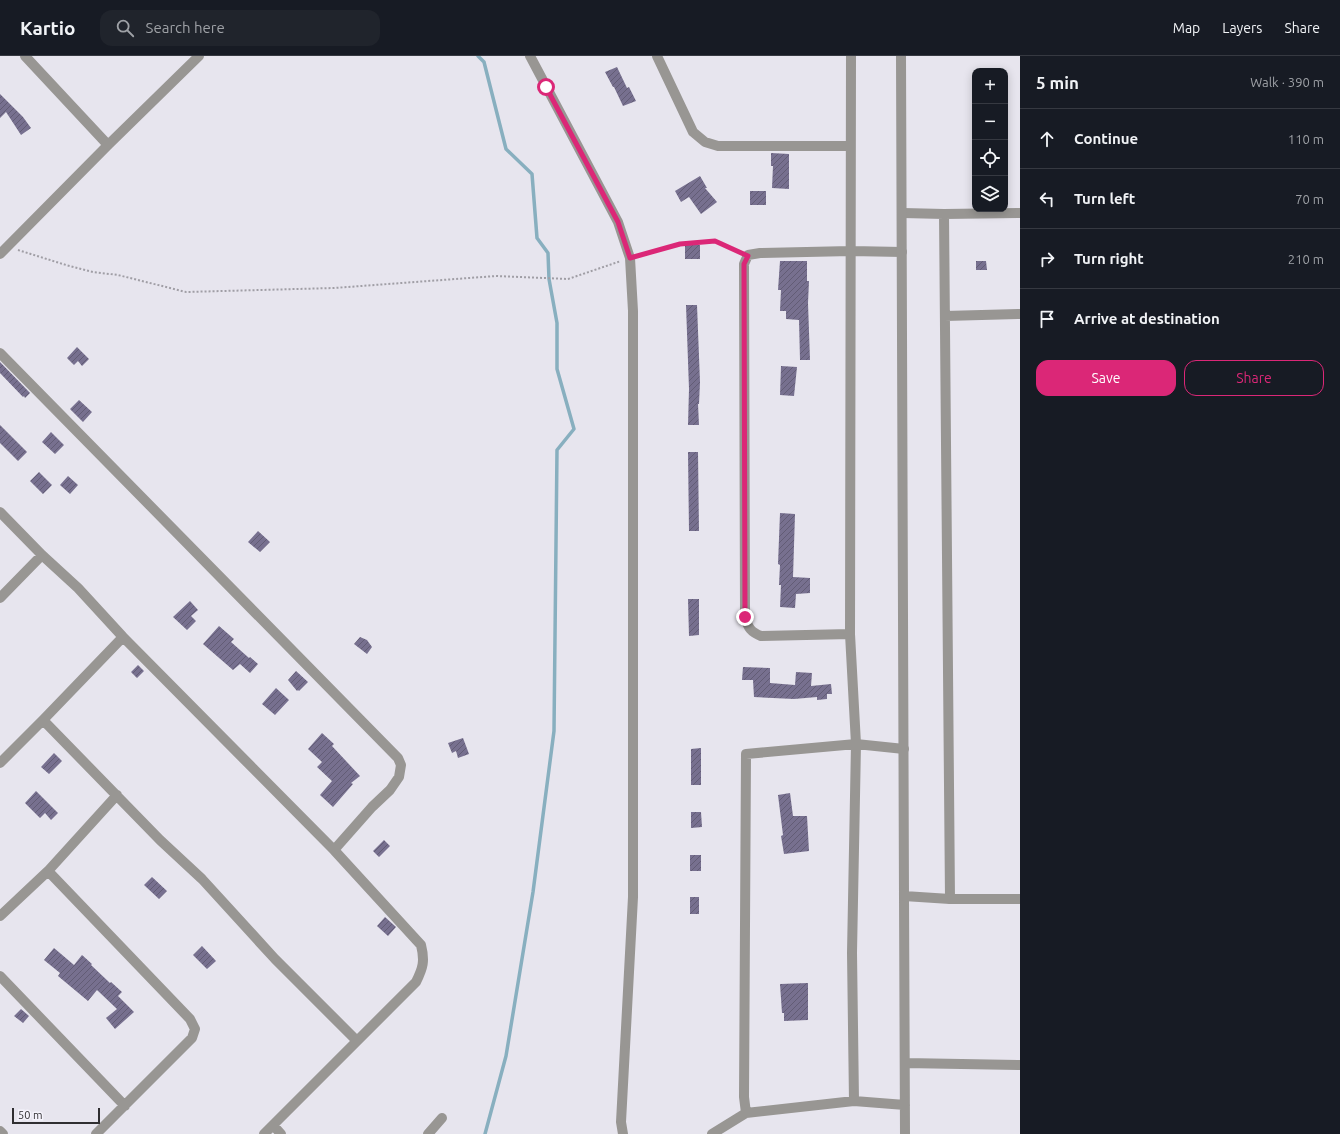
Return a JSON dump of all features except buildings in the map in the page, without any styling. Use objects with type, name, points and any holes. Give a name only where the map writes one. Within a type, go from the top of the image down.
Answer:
[{"type":"street","points":[[4,250],[199,56]]},
{"type":"street","points":[[530,56],[618,222],[630,258],[633,335],[633,897],[621,1122],[623,1134]]},
{"type":"street","points":[[657,56],[693,132],[705,142],[718,146],[850,146]]},
{"type":"street","points":[[851,56],[850,634],[856,744],[852,953],[854,1102]]},
{"type":"street","points":[[901,56],[903,213],[905,1134]]},
{"type":"street","points":[[32,58],[108,146]]},
{"type":"street","points":[[903,213],[1020,213]]},
{"type":"street","points":[[944,214],[950,899]]},
{"type":"street","points":[[850,634],[761,636],[747,627],[745,617],[744,264],[748,256],[760,253],[851,251],[902,252]]},
{"type":"street","points":[[944,316],[1020,314]]},
{"type":"street","points":[[0,353],[398,758],[401,765],[399,777],[390,790],[372,807],[334,850]]},
{"type":"street","points":[[0,512],[42,555],[78,588],[123,637],[334,850],[421,945],[423,954],[423,969],[416,982],[264,1134]]},
{"type":"street","points":[[0,598],[42,555]]},
{"type":"street","points":[[0,762],[123,637]]},
{"type":"street","points":[[43,720],[160,840],[202,879],[275,959],[356,1041]]},
{"type":"street","points":[[746,1113],[744,1098],[746,754],[856,744],[904,749]]},
{"type":"street","points":[[0,916],[48,871],[117,795]]},
{"type":"street","points":[[48,871],[190,1019],[195,1029],[192,1038],[96,1134]]},
{"type":"street","points":[[904,896],[950,899],[1020,899]]},
{"type":"street","points":[[0,976],[125,1106]]},
{"type":"street","points":[[905,1063],[1020,1065]]},
{"type":"street","points":[[712,1134],[746,1113],[854,1102],[905,1105]]},
{"type":"street","points":[[428,1134],[442,1118]]},
{"type":"street","points":[[273,1125],[281,1134]]},
{"type":"street","points":[[0,1131],[3,1134]]},
{"type":"path","points":[[4,250],[93,272],[118,274],[186,292],[334,288],[496,276],[568,279],[630,258],[680,244],[715,241],[748,256]]},
{"type":"waterway","points":[[478,56],[484,62],[506,149],[532,174],[537,238],[548,253],[549,279],[557,323],[557,369],[574,429],[557,450],[554,731],[533,892],[506,1056],[485,1134]]},
{"type":"route","points":[[546,87],[618,222],[630,258],[680,244],[715,241],[748,256],[744,264],[745,617]]}]
